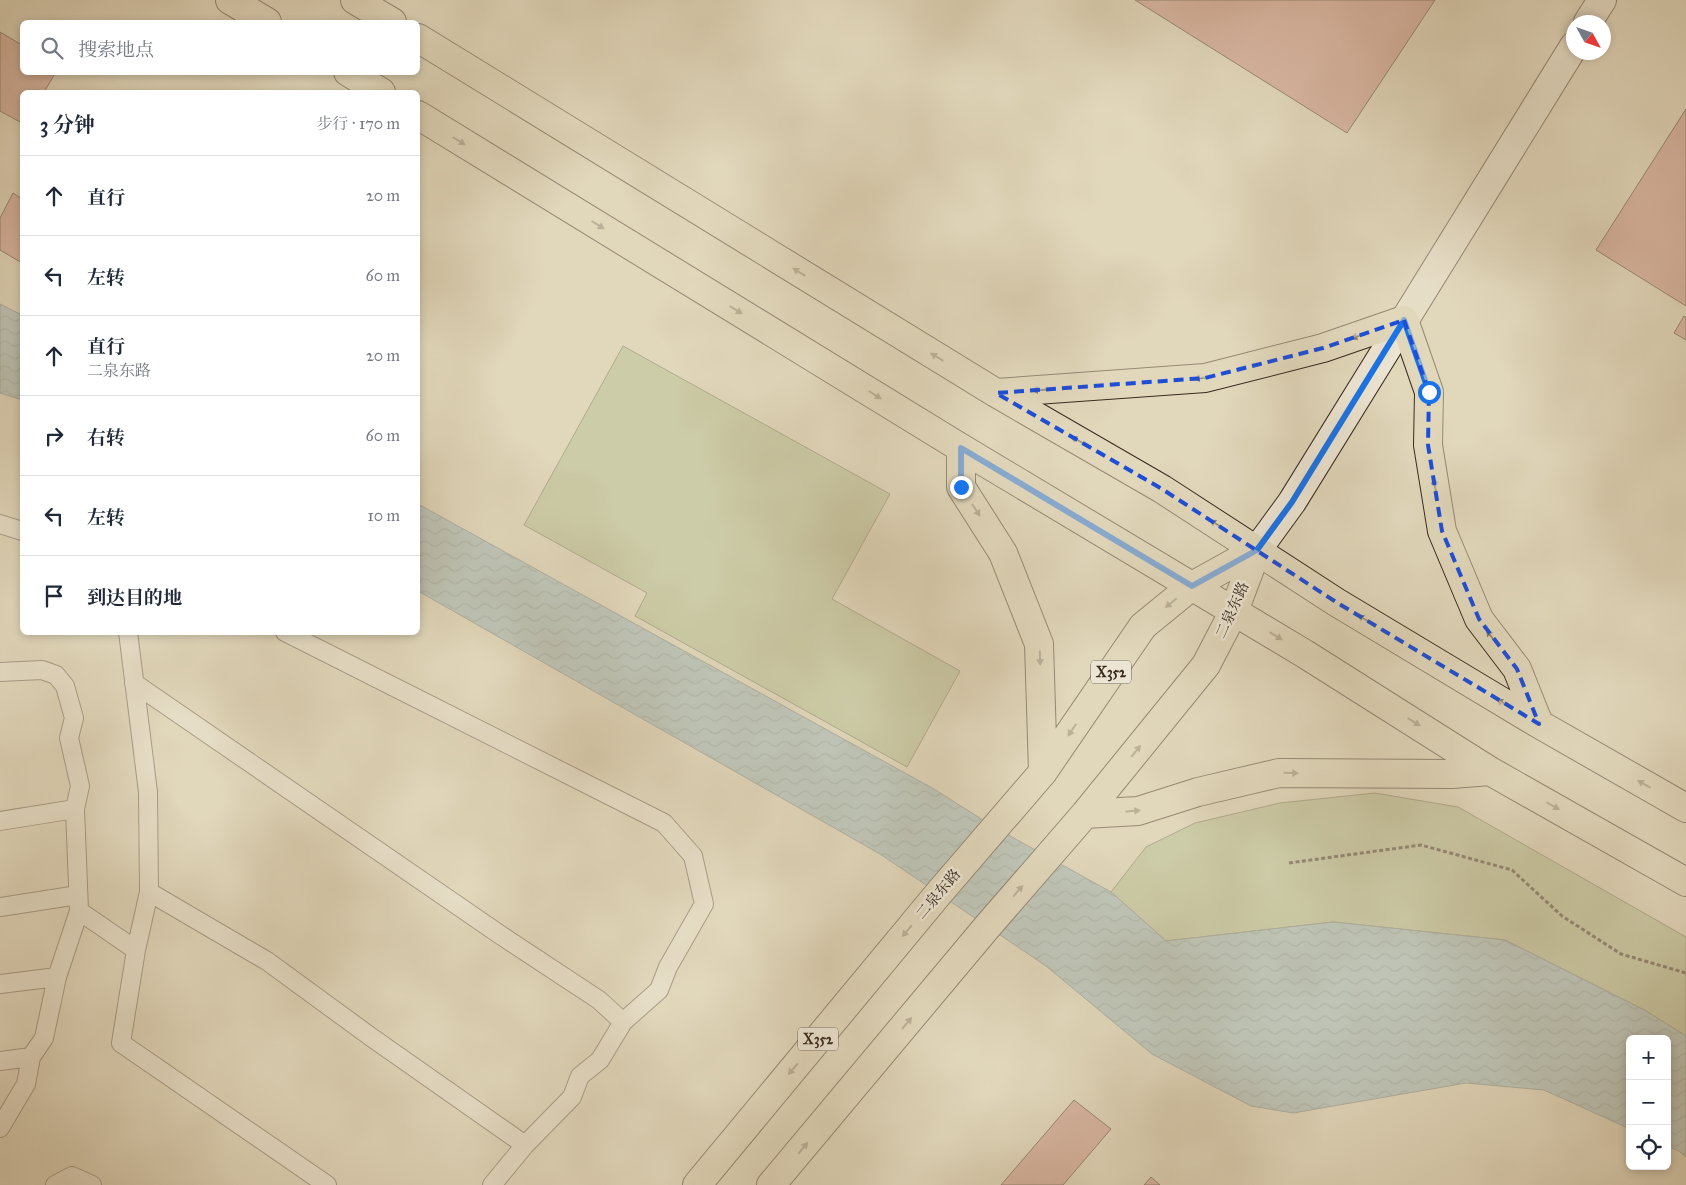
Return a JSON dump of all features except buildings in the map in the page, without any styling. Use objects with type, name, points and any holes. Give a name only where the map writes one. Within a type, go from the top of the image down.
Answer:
[{"type":"main road","points":[[230,0],[263,20]]},
{"type":"main road","points":[[355,0],[389,20]]},
{"type":"main road","points":[[1592,15],[1602,0]]},
{"type":"main road","points":[[420,39],[996,393],[1162,490],[1336,602],[1538,724],[1686,808]]},
{"type":"main road","points":[[1257,550],[1292,502],[1566,59]]},
{"type":"main road","points":[[353,75],[378,90]]},
{"type":"main road","points":[[420,116],[961,448],[1305,654],[1490,771],[1686,882]]},
{"type":"main road","points":[[996,393],[1205,378],[1323,348],[1404,320]]},
{"type":"main road","points":[[1404,320],[1429,392],[1428,445],[1442,531],[1479,619],[1517,669],[1538,724]]},
{"type":"main road","points":[[961,448],[961,487],[1003,553],[1039,644],[1043,772]]},
{"type":"main road","name":"二泉东路","points":[[697,1185],[994,827],[1043,772],[1143,626],[1192,586],[1257,550]]},
{"type":"main road","name":"二泉东路","points":[[771,1185],[1085,814],[1206,665],[1234,611],[1257,550]]},
{"type":"main road","points":[[1085,814],[1138,811],[1198,792],[1279,772],[1452,774],[1490,771]]},
{"type":"lane","points":[[0,524],[20,530]]},
{"type":"lane","points":[[128,635],[148,792],[149,892],[136,950],[121,1043],[327,1185]]},
{"type":"lane","points":[[291,635],[664,823],[693,856],[704,904],[668,967],[659,990],[623,1022],[600,1060],[580,1076],[572,1097],[525,1145],[492,1185]]},
{"type":"lane","points":[[0,672],[42,670],[56,675],[65,686],[74,718],[69,738],[80,786],[75,809],[78,903],[57,976],[44,1038],[31,1057],[26,1084],[0,1128]]},
{"type":"lane","points":[[134,683],[599,1000],[623,1022]]},
{"type":"lane","points":[[0,821],[75,809]]},
{"type":"lane","points":[[149,892],[267,961],[525,1145]]},
{"type":"lane","points":[[0,907],[78,903],[136,950]]},
{"type":"lane","points":[[0,984],[57,976]]},
{"type":"lane","points":[[0,1061],[31,1057]]},
{"type":"lane","points":[[56,1185],[72,1176],[92,1185]]},
{"type":"path","points":[[1289,863],[1421,845],[1485,862],[1512,870],[1562,916],[1621,954],[1686,973]]},
{"type":"highlighted area","points":[[1404,320],[1429,392],[1428,445],[1442,531],[1479,619],[1517,669],[1539,724],[1336,602],[1162,489],[996,393],[1205,378],[1323,348]]},
{"type":"green space","points":[[623,346],[890,494],[832,599],[960,671],[907,767],[635,616],[647,593],[524,525]]},
{"type":"green space","points":[[1375,793],[1458,807],[1686,937],[1686,1036],[1646,1011],[1505,940],[1333,922],[1166,941],[1111,892],[1146,847],[1195,823],[1280,803]]},
{"type":"water","points":[[0,304],[20,314],[20,399],[0,393]]},
{"type":"water","points":[[420,505],[934,789],[994,827],[1111,892],[1166,941],[1333,922],[1505,940],[1646,1011],[1686,1036],[1686,1157],[1671,1148],[1671,1035],[1626,1035],[1626,1127],[1544,1090],[1466,1083],[1293,1113],[1251,1106],[1152,1054],[1046,966],[880,854],[420,592]]},
{"type":"route","points":[[961,487],[961,448],[1192,586],[1257,550],[1292,502],[1404,320],[1429,392]]}]
